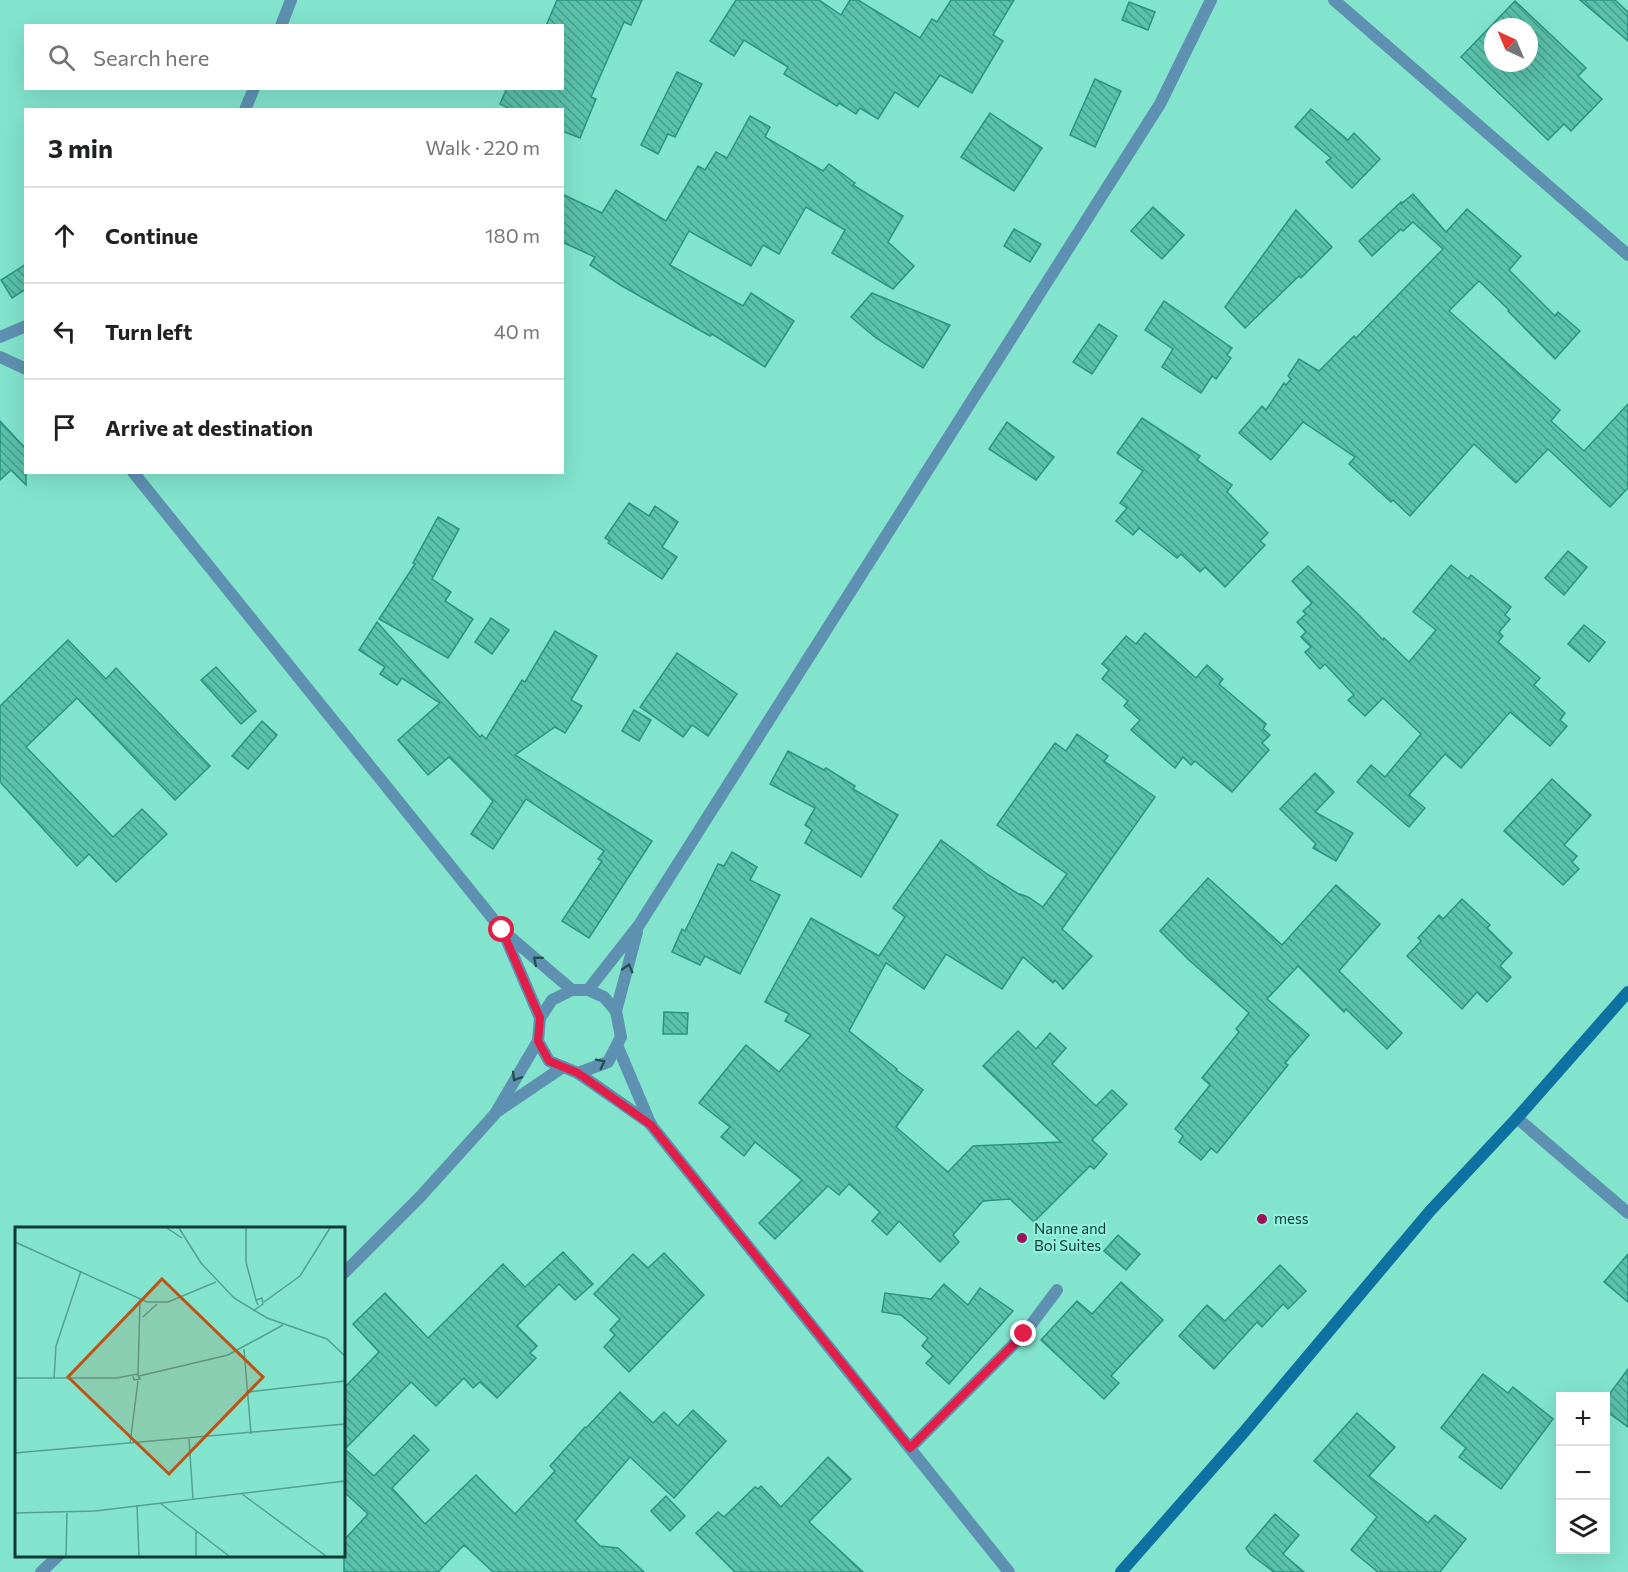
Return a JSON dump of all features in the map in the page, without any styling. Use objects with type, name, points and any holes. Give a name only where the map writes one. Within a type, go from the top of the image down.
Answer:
[{"type":"street","points":[[281,24],[291,0]]},
{"type":"street","points":[[588,990],[639,925],[1160,104],[1211,0]]},
{"type":"street","points":[[1334,0],[1628,255]]},
{"type":"street","points":[[246,108],[253,90]]},
{"type":"street","points":[[0,337],[24,327]]},
{"type":"street","points":[[0,357],[24,368]]},
{"type":"street","points":[[137,475],[502,930],[572,990]]},
{"type":"street","points":[[578,1073],[608,1062],[621,1037],[616,1011],[639,925]]},
{"type":"street","points":[[345,1272],[420,1197],[495,1113],[538,1041],[540,1018],[502,930]]},
{"type":"street","points":[[540,1018],[552,1000],[572,990],[588,990],[604,997],[616,1011]]},
{"type":"street","points":[[1121,1572],[1244,1432],[1430,1211],[1517,1118],[1628,992]]},
{"type":"street","points":[[538,1041],[549,1061],[578,1073],[651,1125]]},
{"type":"street","points":[[617,1045],[651,1125],[1008,1572]]},
{"type":"street","points":[[495,1113],[563,1067]]},
{"type":"street","points":[[1517,1118],[1628,1213]]},
{"type":"street","points":[[910,1448],[1024,1334],[1057,1290]]},
{"type":"street","points":[[41,1572],[57,1557]]},
{"type":"building","points":[[557,0],[642,0],[631,25],[624,22],[591,97],[596,99],[580,138],[564,132],[564,108],[508,108],[500,104],[506,90],[564,90],[564,24],[547,24]]},
{"type":"building","points":[[736,0],[819,0],[841,15],[850,0],[858,0],[920,38],[932,19],[937,22],[951,0],[1014,0],[993,35],[1003,41],[972,93],[940,75],[918,107],[895,92],[878,119],[860,108],[856,114],[839,103],[837,106],[784,74],[788,67],[744,40],[734,56],[710,41]]},
{"type":"building","points":[[1580,0],[1615,0],[1628,12],[1628,41]]},
{"type":"building","points":[[1515,1],[1533,18],[1499,18]]},
{"type":"building","points":[[1129,2],[1155,12],[1148,30],[1122,20]]},
{"type":"building","points":[[1538,23],[1586,68],[1578,76],[1602,99],[1571,131],[1564,124],[1548,140],[1461,57],[1484,33],[1484,72],[1538,72]]},
{"type":"building","points":[[677,72],[702,84],[675,137],[668,134],[658,154],[641,145]]},
{"type":"building","points":[[1095,79],[1121,91],[1095,147],[1070,135]]},
{"type":"building","points":[[1311,109],[1348,140],[1354,133],[1380,159],[1352,188],[1326,162],[1331,158],[1295,127]]},
{"type":"building","points":[[990,113],[1042,148],[1014,191],[961,157]]},
{"type":"building","points":[[750,116],[770,127],[765,137],[823,171],[829,164],[855,183],[853,185],[903,216],[888,242],[914,266],[893,289],[832,253],[845,230],[806,207],[779,254],[763,245],[751,266],[689,231],[670,265],[743,306],[751,293],[794,321],[765,367],[712,334],[710,336],[622,286],[590,265],[595,257],[564,243],[564,195],[602,213],[616,190],[666,221],[698,166],[705,170],[716,152],[727,158]]},
{"type":"building","points":[[1413,194],[1446,232],[1467,209],[1521,256],[1509,270],[1555,316],[1558,312],[1580,331],[1555,359],[1479,281],[1449,311],[1560,410],[1551,421],[1584,451],[1628,404],[1628,488],[1610,507],[1548,449],[1516,483],[1474,444],[1410,516],[1349,464],[1355,457],[1303,422],[1271,460],[1239,433],[1262,406],[1266,410],[1284,383],[1286,385],[1291,379],[1288,376],[1299,359],[1319,371],[1354,336],[1356,338],[1443,249],[1413,222],[1403,231],[1401,229],[1372,256],[1359,241],[1401,202]]},
{"type":"building","points":[[1153,207],[1184,235],[1162,259],[1131,231]]},
{"type":"building","points":[[1296,210],[1332,247],[1245,328],[1225,307]]},
{"type":"building","points":[[1014,229],[1041,244],[1030,262],[1004,246]]},
{"type":"building","points":[[24,265],[24,290],[12,298],[1,280]]},
{"type":"building","points":[[872,293],[950,325],[923,368],[876,338],[851,317]]},
{"type":"building","points":[[1164,301],[1232,348],[1227,355],[1231,358],[1216,379],[1212,376],[1201,393],[1162,367],[1173,349],[1145,330]]},
{"type":"building","points":[[1099,324],[1117,336],[1092,374],[1073,362]]},
{"type":"building","points":[[1142,418],[1200,456],[1197,460],[1232,485],[1227,492],[1268,533],[1260,541],[1265,545],[1225,587],[1205,567],[1200,572],[1181,554],[1177,558],[1139,528],[1133,535],[1116,521],[1127,508],[1120,503],[1143,471],[1117,453]]},
{"type":"building","points":[[0,421],[24,447],[26,485],[11,470],[0,480]]},
{"type":"building","points":[[1007,422],[1054,457],[1036,480],[989,449]]},
{"type":"building","points":[[629,503],[649,516],[655,506],[678,522],[662,547],[677,557],[662,579],[608,543],[610,541],[605,538]]},
{"type":"building","points":[[438,517],[459,529],[432,579],[451,592],[445,601],[473,619],[448,658],[379,619],[415,564],[413,563]]},
{"type":"building","points":[[1568,551],[1587,567],[1564,595],[1545,578]]},
{"type":"building","points":[[1451,565],[1468,579],[1471,575],[1511,607],[1505,615],[1510,619],[1499,632],[1503,636],[1498,642],[1540,678],[1534,685],[1565,713],[1560,720],[1567,726],[1550,746],[1510,712],[1461,768],[1445,754],[1409,795],[1425,808],[1409,827],[1357,782],[1371,765],[1385,777],[1421,734],[1383,698],[1365,716],[1348,700],[1354,695],[1325,664],[1320,669],[1305,652],[1311,647],[1301,637],[1306,632],[1297,622],[1306,614],[1303,611],[1312,603],[1292,581],[1308,566],[1383,640],[1384,638],[1409,662],[1436,630],[1413,612]]},
{"type":"building","points":[[491,618],[509,630],[492,654],[475,642]]},
{"type":"building","points":[[377,622],[480,737],[482,735],[486,739],[522,680],[525,682],[555,631],[597,656],[571,700],[582,706],[565,733],[555,727],[515,755],[652,841],[589,938],[562,921],[602,861],[598,859],[604,851],[526,799],[493,849],[471,834],[493,801],[449,757],[428,775],[398,740],[440,703],[402,678],[397,685],[380,674],[385,667],[359,650]]},
{"type":"building","points":[[1584,625],[1605,642],[1589,662],[1568,644]]},
{"type":"building","points":[[1145,633],[1196,678],[1207,665],[1223,679],[1219,684],[1266,724],[1263,729],[1270,735],[1262,743],[1269,750],[1232,792],[1195,761],[1191,765],[1183,757],[1175,768],[1131,730],[1140,720],[1124,706],[1128,701],[1102,679],[1109,670],[1102,664],[1126,636],[1136,644]]},
{"type":"building","points":[[68,640],[106,679],[116,668],[210,766],[175,800],[77,698],[26,747],[113,837],[142,809],[167,834],[116,882],[89,854],[77,866],[0,782],[0,706]]},
{"type":"building","points":[[677,653],[737,694],[708,736],[692,725],[683,737],[640,707]]},
{"type":"building","points":[[216,667],[256,711],[241,724],[201,680]]},
{"type":"building","points":[[634,710],[651,720],[639,741],[622,731]]},
{"type":"building","points":[[262,721],[277,735],[248,769],[232,756]]},
{"type":"building","points":[[1077,734],[1108,756],[1104,761],[1155,797],[1062,929],[1092,956],[1063,989],[1055,980],[1053,983],[1023,957],[1002,989],[946,954],[924,989],[886,963],[849,1031],[923,1090],[896,1127],[948,1172],[973,1146],[1061,1142],[983,1066],[1018,1031],[1036,1049],[1050,1033],[1066,1048],[1052,1064],[1096,1106],[1112,1090],[1127,1104],[1092,1140],[1107,1154],[1094,1169],[1090,1166],[1034,1222],[1010,1199],[983,1201],[953,1235],[959,1242],[940,1262],[899,1221],[887,1235],[872,1221],[880,1212],[849,1184],[839,1195],[828,1186],[775,1239],[759,1223],[802,1180],[755,1142],[744,1156],[721,1137],[730,1127],[699,1103],[746,1045],[779,1072],[811,1035],[785,1021],[789,1014],[765,1002],[811,918],[879,956],[905,917],[893,908],[941,840],[987,874],[1043,907],[1067,874],[997,825],[1055,743],[1066,751]]},
{"type":"building","points":[[788,751],[824,770],[826,768],[855,786],[853,789],[898,815],[861,877],[805,843],[812,830],[805,825],[815,808],[770,784]]},
{"type":"building","points":[[1315,773],[1334,792],[1315,812],[1353,833],[1336,861],[1313,848],[1316,844],[1280,809]]},
{"type":"building","points":[[1552,779],[1591,815],[1564,845],[1577,856],[1572,862],[1579,869],[1563,885],[1504,831]]},
{"type":"building","points":[[732,852],[757,867],[750,880],[780,895],[740,974],[705,956],[700,965],[672,952],[718,864],[724,866]]},
{"type":"building","points":[[1208,878],[1282,945],[1336,885],[1380,924],[1339,971],[1402,1033],[1387,1049],[1346,1009],[1344,1012],[1298,966],[1267,999],[1309,1035],[1285,1063],[1288,1065],[1217,1153],[1211,1148],[1201,1160],[1179,1142],[1183,1136],[1175,1129],[1210,1085],[1202,1078],[1239,1032],[1236,1029],[1249,1013],[1160,931]]},
{"type":"building","points":[[1462,899],[1490,925],[1487,928],[1512,953],[1500,966],[1511,977],[1487,1002],[1477,992],[1462,1009],[1407,956],[1421,941],[1418,938],[1439,915],[1443,919]]},
{"type":"building","points":[[664,1012],[688,1013],[687,1034],[663,1034]]},
{"type":"building","points":[[1118,1235],[1140,1254],[1126,1270],[1104,1251]]},
{"type":"building","points":[[563,1252],[593,1284],[575,1300],[559,1284],[517,1326],[537,1346],[530,1353],[536,1358],[497,1398],[480,1382],[473,1388],[464,1378],[436,1406],[411,1382],[345,1449],[345,1387],[379,1352],[353,1324],[385,1293],[428,1338],[503,1264],[525,1287]]},
{"type":"building","points":[[664,1253],[704,1295],[629,1372],[604,1347],[615,1335],[610,1330],[620,1319],[594,1294],[633,1254],[648,1268]]},
{"type":"building","points":[[1628,1254],[1628,1302],[1604,1282]]},
{"type":"building","points":[[1280,1265],[1306,1291],[1288,1309],[1283,1304],[1262,1327],[1257,1322],[1214,1369],[1179,1336],[1207,1305],[1225,1321]]},
{"type":"building","points":[[1121,1282],[1163,1320],[1111,1376],[1119,1383],[1104,1399],[1041,1340],[1077,1301],[1092,1314]]},
{"type":"building","points":[[944,1284],[968,1305],[980,1288],[1013,1311],[949,1384],[926,1363],[933,1356],[922,1346],[928,1338],[901,1315],[882,1312],[885,1293],[931,1299]]},
{"type":"building","points":[[1628,1369],[1628,1427],[1610,1414],[1610,1393]]},
{"type":"building","points":[[1483,1374],[1508,1393],[1513,1387],[1553,1419],[1501,1489],[1459,1457],[1466,1448],[1441,1428]]},
{"type":"building","points":[[620,1392],[653,1423],[664,1412],[678,1426],[693,1410],[726,1441],[674,1498],[630,1457],[575,1521],[600,1546],[618,1548],[644,1572],[493,1572],[464,1545],[438,1572],[344,1572],[345,1539],[368,1514],[345,1493],[345,1449],[374,1476],[414,1435],[429,1450],[392,1488],[425,1524],[476,1475],[515,1514],[555,1471],[550,1466]]},
{"type":"building","points":[[1357,1413],[1395,1447],[1369,1476],[1428,1523],[1435,1515],[1466,1539],[1440,1572],[1378,1572],[1351,1550],[1377,1517],[1314,1461]]},
{"type":"building","points":[[828,1457],[851,1479],[809,1522],[863,1572],[735,1572],[696,1533],[718,1512],[724,1517],[755,1487],[758,1489],[761,1486],[781,1507]]},
{"type":"building","points":[[666,1496],[685,1516],[670,1531],[651,1511]]},
{"type":"building","points":[[1275,1514],[1299,1535],[1283,1554],[1304,1572],[1274,1572],[1250,1554],[1246,1548]]},
{"type":"place","name":"mess","points":[[1262,1219]]},
{"type":"place","name":"Nanne and Boi Suites","points":[[1022,1238]]},
{"type":"route","points":[[502,930],[540,1018],[538,1041],[549,1061],[578,1073],[651,1125],[910,1448],[1024,1334]]}]
